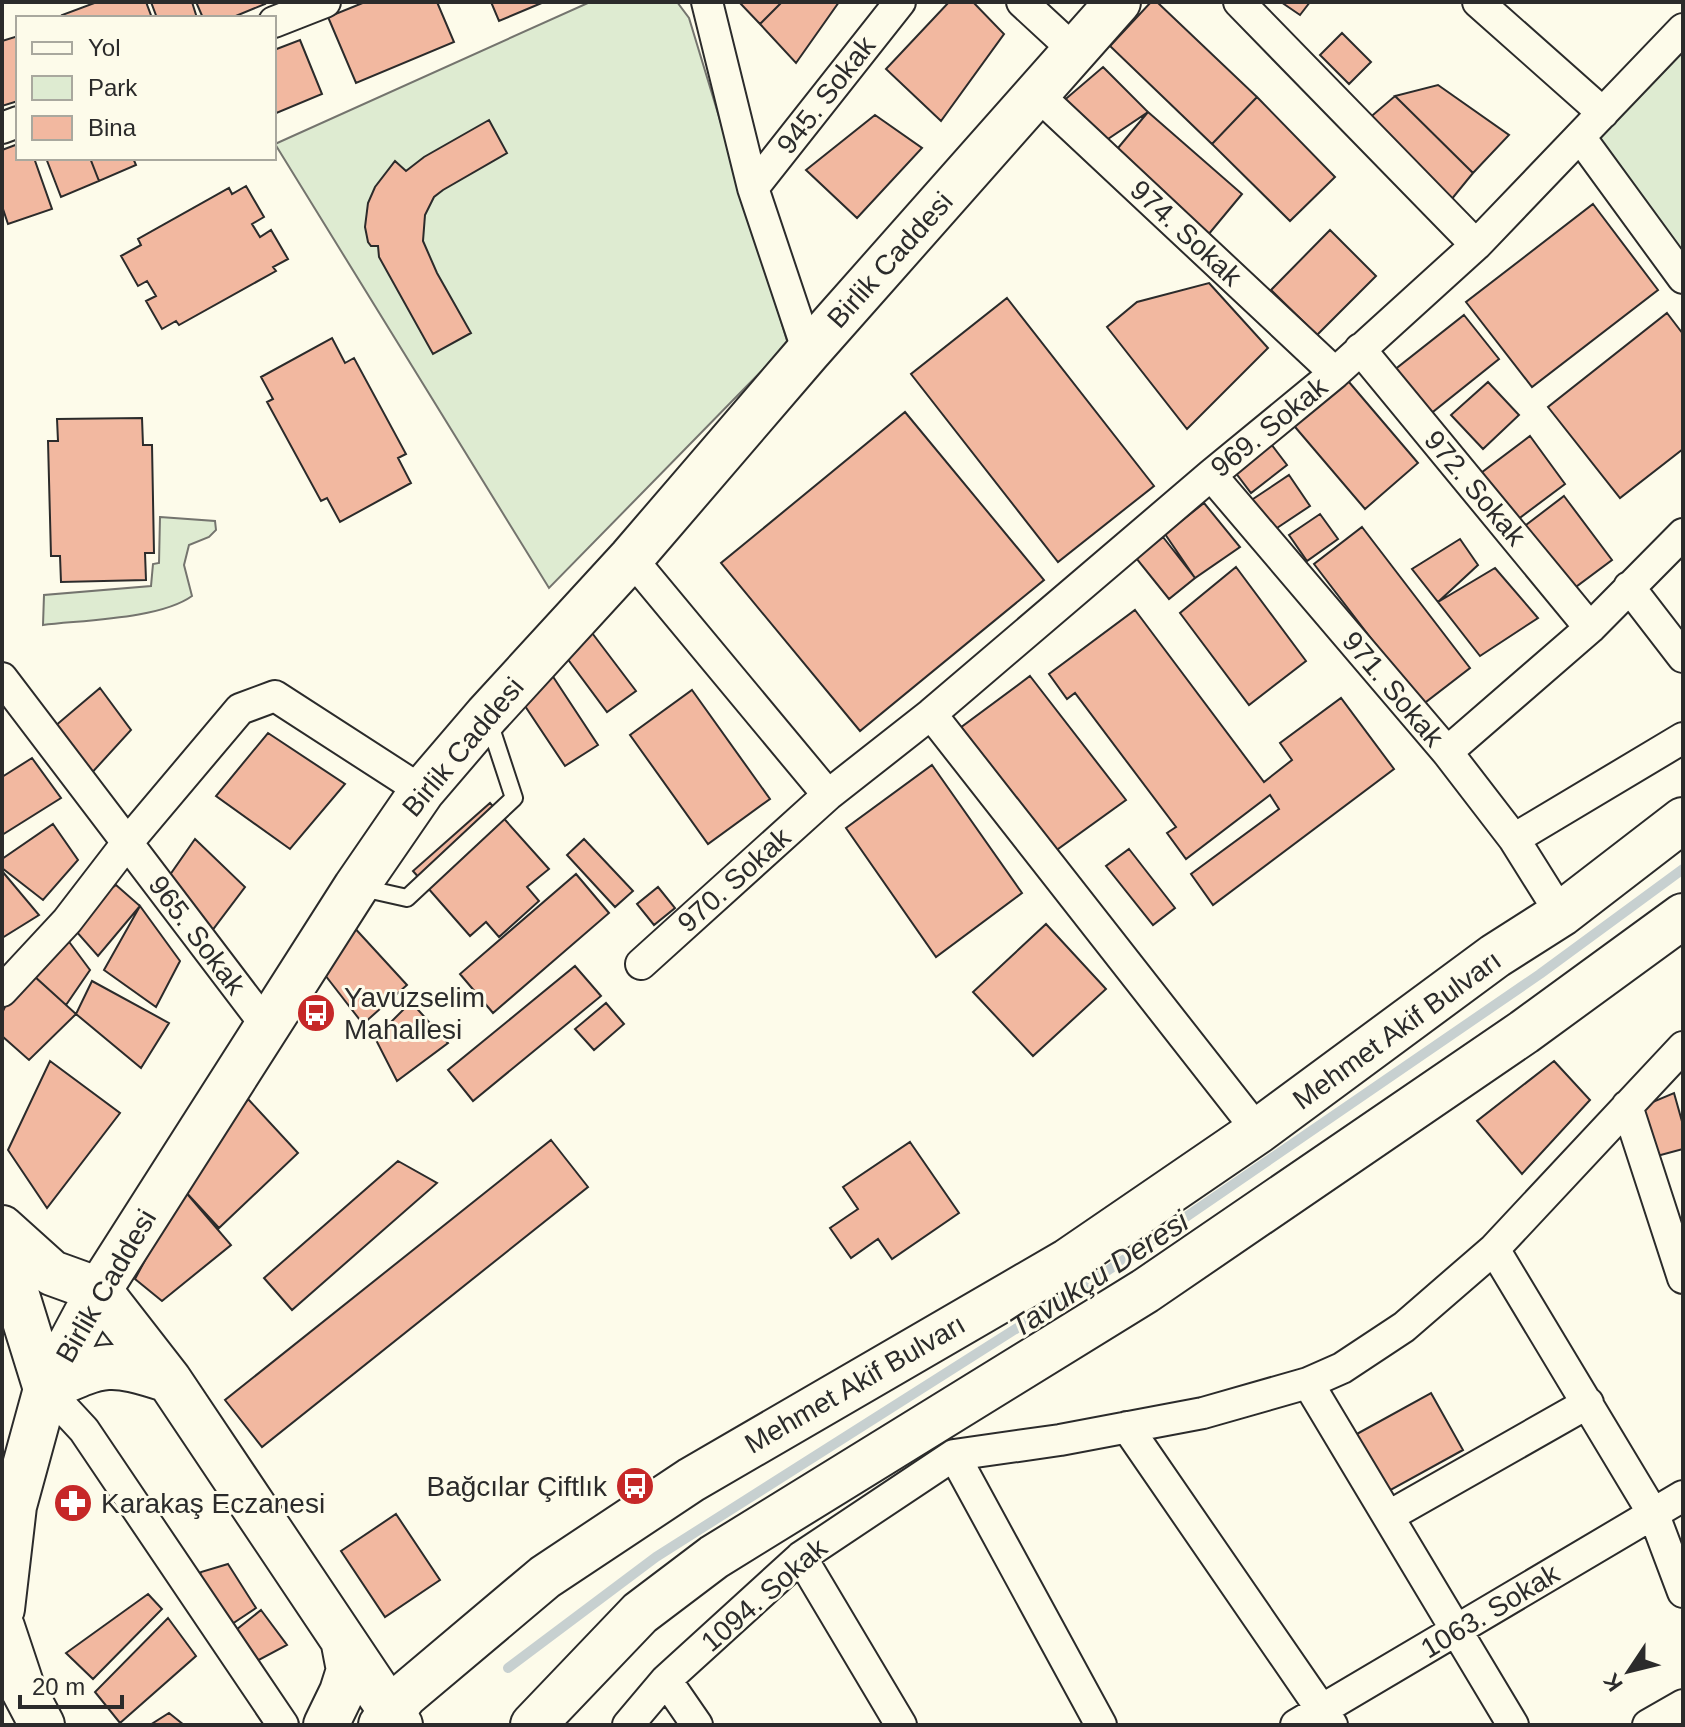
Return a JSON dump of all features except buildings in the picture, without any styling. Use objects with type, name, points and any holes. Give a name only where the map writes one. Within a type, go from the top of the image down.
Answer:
[{"type":"main road","name":"Birlik Caddesi","points":[[2,1609],[14,1506],[46,1389],[99,1290],[356,887],[422,791],[631,558],[808,352],[1118,2]]},
{"type":"main road","name":"Mehmet Akif Bulvarı","points":[[390,1721],[405,1695],[545,1577],[677,1489],[1068,1261],[1258,1131],[1495,956],[1561,914],[1683,820]]},
{"type":"main road","points":[[533,1725],[640,1613],[714,1557],[1145,1291],[1524,1032],[1683,916]]},
{"type":"main road","points":[[2,1228],[52,1273],[99,1290],[169,1380],[344,1644],[390,1721]]},
{"type":"main road","points":[[2,1247],[46,1389],[98,1366],[127,1366],[169,1380]]},
{"type":"main road","points":[[2,1627],[22,1687],[42,1725]]},
{"type":"main road","points":[[326,1725],[349,1670],[344,1644]]},
{"type":"street","points":[[276,21],[325,2]]},
{"type":"street","points":[[707,2],[753,188],[808,352]]},
{"type":"street","name":"945. Sokak","points":[[753,188],[900,2]]},
{"type":"street","points":[[1022,2],[1075,51]]},
{"type":"street","points":[[1239,2],[1476,245]]},
{"type":"street","points":[[1478,2],[1603,113]]},
{"type":"street","name":"969. Sokak","points":[[828,795],[931,714],[1335,373],[1476,245],[1683,29]]},
{"type":"street","name":"974. Sokak","points":[[1037,94],[1335,373]]},
{"type":"street","points":[[1580,137],[1683,278]]},
{"type":"street","name":"972. Sokak","points":[[1360,349],[1590,628]]},
{"type":"street","name":"971. Sokak","points":[[1211,475],[1447,752],[1514,839],[1561,914]]},
{"type":"street","points":[[1447,752],[1590,628],[1683,534]]},
{"type":"street","points":[[631,558],[828,795]]},
{"type":"street","points":[[1629,587],[1674,624],[1683,657]]},
{"type":"street","name":"965. Sokak","points":[[2,678],[268,1028]]},
{"type":"street","points":[[2,991],[67,921],[127,843],[240,709],[275,696],[422,791]]},
{"type":"street","points":[[931,714],[1258,1131]]},
{"type":"street","points":[[1514,839],[1683,738]]},
{"type":"street","name":"970. Sokak","points":[[641,964],[828,795]]},
{"type":"street","points":[[1101,1725],[954,1455],[1203,1413],[1308,1383],[1342,1368],[1404,1327],[1494,1249],[1683,1047]]},
{"type":"street","points":[[1627,1106],[1683,1278]]},
{"type":"street","points":[[1494,1249],[1654,1515],[1683,1592]]},
{"type":"street","points":[[1308,1383],[1513,1725]]},
{"type":"street","points":[[46,1389],[84,1430],[283,1725]]},
{"type":"street","points":[[1389,1516],[1588,1403]]},
{"type":"street","points":[[1127,1427],[1327,1718]]},
{"type":"street","name":"1094. Sokak","points":[[628,1725],[666,1680],[801,1557],[954,1455]]},
{"type":"street","name":"1063. Sokak","points":[[1296,1725],[1327,1718],[1456,1631],[1683,1496]]},
{"type":"street","points":[[801,1557],[901,1725]]},
{"type":"street","points":[[666,1680],[697,1725]]},
{"type":"street","points":[[1648,1725],[1683,1705]]},
{"type":"lane","points":[[356,887],[407,898],[514,798],[487,715]]},
{"type":"green space","points":[[590,2],[677,2],[689,18],[788,344],[549,588],[276,144]]},
{"type":"green space","points":[[1683,44],[1683,282],[1565,144]]},
{"type":"green space","points":[[160,517],[215,521],[216,530],[209,537],[189,545],[184,565],[192,596],[178,604],[142,614],[43,625],[44,595],[151,586],[153,564],[159,563]]},
{"type":"waterway","name":"Tavukçu Deresi","points":[[508,1668],[656,1557],[1107,1271],[1540,974],[1683,869]]},
{"type":"place","name":"Yavuzselim Mahallesi","points":[[316,1013]]},
{"type":"place","name":"Bağcılar Çiftlık","points":[[635,1486]]},
{"type":"place","name":"Karakaş Eczanesi","points":[[73,1503]]}]
